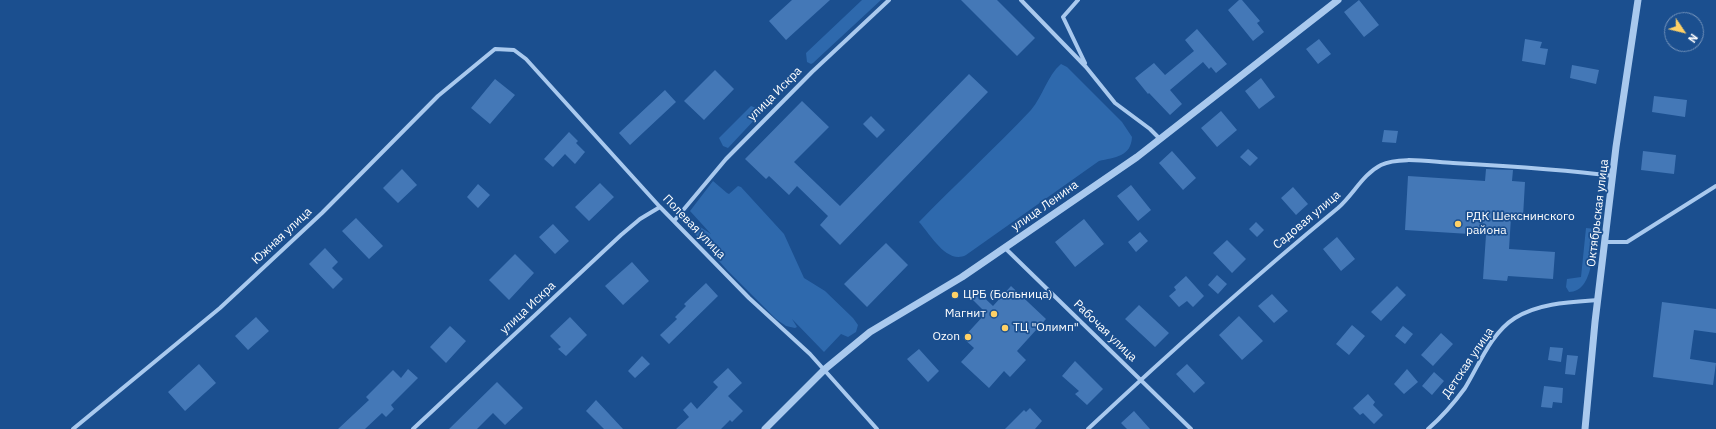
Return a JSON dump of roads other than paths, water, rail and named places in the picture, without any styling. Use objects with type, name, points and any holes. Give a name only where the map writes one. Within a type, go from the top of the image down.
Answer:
[{"type":"street","name":"улица Искра","points":[[674,221],[726,159],[812,72],[889,0]]},
{"type":"street","points":[[1021,0],[1086,67],[1115,103],[1150,129],[1160,140]]},
{"type":"street","points":[[1078,0],[1063,17],[1086,67]]},
{"type":"street","name":"улица Ленина","points":[[765,429],[825,370],[870,332],[962,277],[1160,140],[1338,0]]},
{"type":"street","name":"Октябрьская улица","points":[[1585,429],[1598,300],[1613,176],[1638,0]]},
{"type":"street","name":"Полевая улица","points":[[495,49],[514,50],[526,59],[660,207],[749,298],[825,370],[877,429]]},
{"type":"street","name":"Южная улица","points":[[73,429],[220,308],[322,213],[438,96],[495,49]]},
{"type":"street","name":"Садовая улица","points":[[1088,429],[1141,379],[1272,263],[1348,199],[1369,174],[1380,166],[1400,160],[1517,167],[1613,176]]},
{"type":"street","points":[[1605,242],[1627,242],[1716,186]]},
{"type":"street","name":"улица Искра","points":[[413,429],[626,231],[640,219],[660,207]]},
{"type":"street","name":"Рабочая улица","points":[[1005,248],[1192,429]]},
{"type":"street","name":"Детская улица","points":[[1428,429],[1458,397],[1494,340],[1509,322],[1520,315],[1536,309],[1560,303],[1598,300]]},
{"type":"place","name":"РДК Шекснинского района","points":[[1458,224]]},
{"type":"place","name":"ЦРБ (Больница)","points":[[955,295]]},
{"type":"place","name":"Магнит","points":[[994,314]]},
{"type":"place","name":"ТЦ \"Олимп\"","points":[[1005,328]]},
{"type":"place","name":"Ozon","points":[[968,337]]}]
